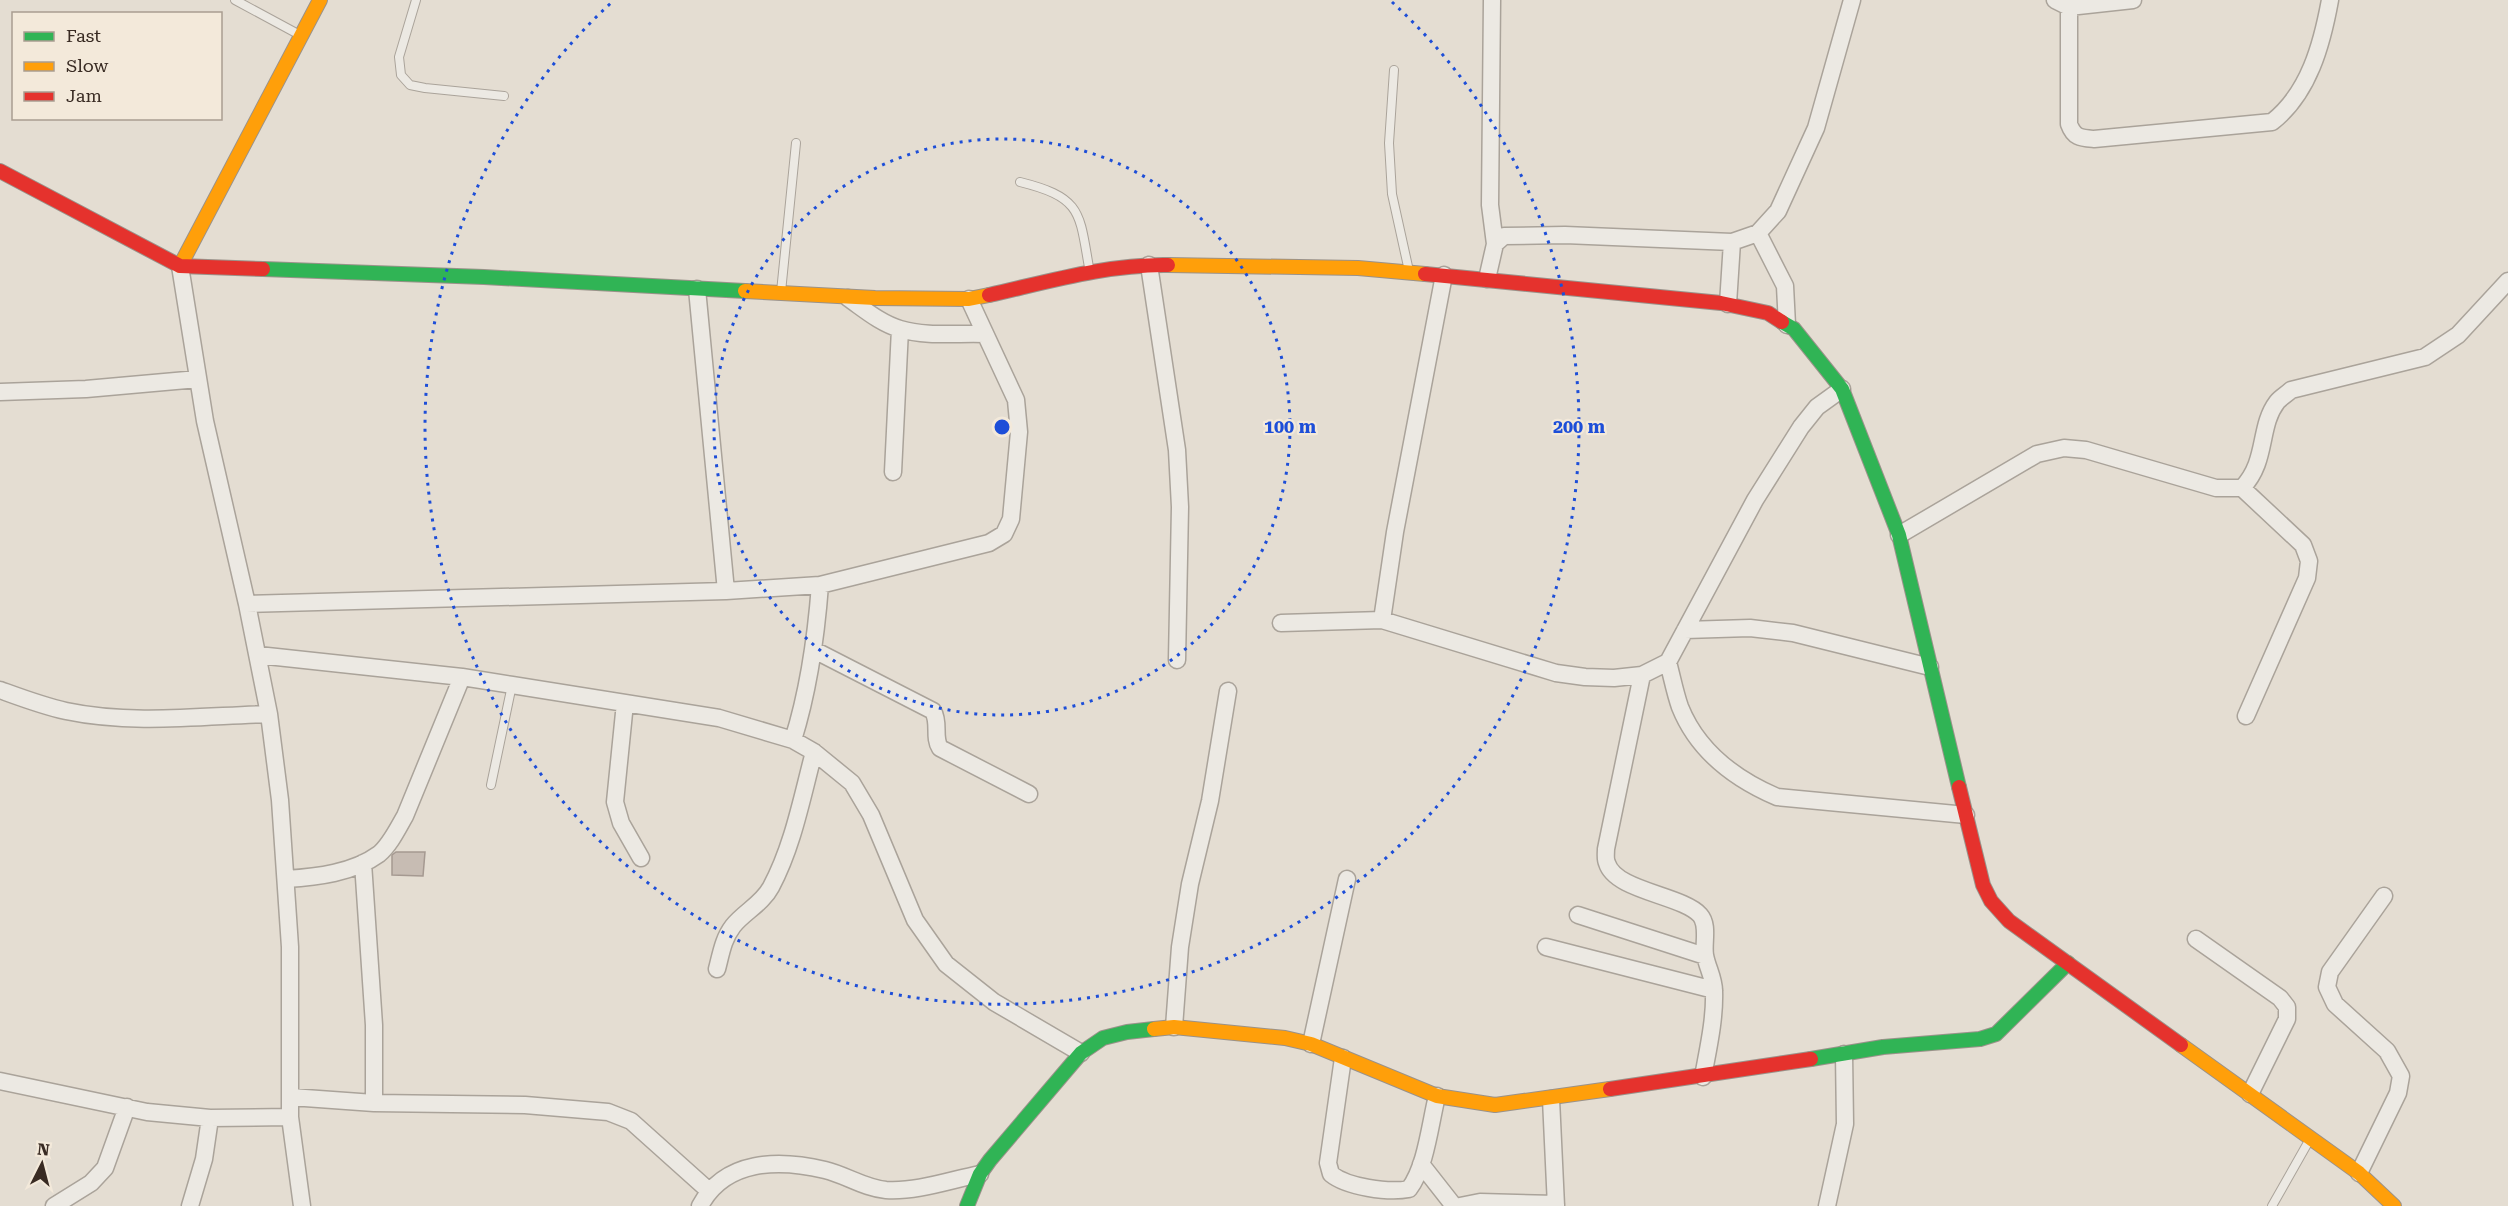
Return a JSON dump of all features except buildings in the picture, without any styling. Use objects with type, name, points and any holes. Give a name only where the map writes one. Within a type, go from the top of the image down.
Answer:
[{"type":"street","points":[[1487,279],[1494,244],[1490,205],[1492,0]]},
{"type":"street","points":[[1494,244],[1504,236],[1522,235],[1732,242],[1758,233],[1778,211],[1816,128],[1852,0]]},
{"type":"street","points":[[2133,0],[2064,2],[2069,124],[2073,134],[2079,138],[2094,139],[2272,122],[2289,109],[2303,87],[2324,34],[2330,0]]},
{"type":"street","points":[[302,1206],[290,1117],[290,947],[280,800],[269,714],[248,604],[205,421],[180,266],[301,36],[317,1]]},
{"type":"street","points":[[0,171],[180,266],[484,277],[846,297],[969,299],[1090,274],[1149,265],[1358,268],[1728,304],[1768,313],[1794,329],[1842,388],[1899,535],[1983,885],[1991,901],[2010,921],[2359,1173],[2394,1206]]},
{"type":"street","points":[[1758,233],[1785,286],[1787,325]]},
{"type":"street","points":[[1728,304],[1732,242]]},
{"type":"street","points":[[1149,265],[1177,450],[1180,507],[1177,660]]},
{"type":"street","points":[[1382,621],[1395,532],[1444,275]]},
{"type":"street","points":[[2242,488],[2253,477],[2270,414],[2278,401],[2291,390],[2425,357],[2458,335],[2508,281]]},
{"type":"street","points":[[697,289],[726,591]]},
{"type":"street","points":[[846,297],[881,321],[900,329],[920,333],[984,334]]},
{"type":"street","points":[[248,604],[726,591],[820,585],[988,543],[1004,534],[1011,519],[1019,432],[1016,400],[969,299]]},
{"type":"street","points":[[893,472],[900,329]]},
{"type":"street","points":[[0,392],[86,389],[198,379]]},
{"type":"street","points":[[1281,623],[1382,621],[1556,673],[1614,678],[1642,675],[1668,662],[1755,500],[1801,426],[1817,407],[1842,388]]},
{"type":"street","points":[[1899,535],[2037,454],[2064,448],[2086,450],[2216,488],[2242,488],[2303,545],[2308,561],[2307,578],[2246,716]]},
{"type":"street","points":[[793,740],[803,706],[814,650],[820,585]]},
{"type":"street","points":[[1685,630],[1750,628],[1793,633],[1930,667]]},
{"type":"street","points":[[814,650],[933,711],[936,718],[937,742],[940,748],[1029,794]]},
{"type":"street","points":[[258,655],[462,677],[718,718],[793,740],[814,752],[852,783],[871,815],[915,920],[946,964],[994,1002],[1081,1053]]},
{"type":"street","points":[[1668,662],[1680,706],[1703,747],[1721,764],[1751,785],[1777,797],[1966,815]]},
{"type":"street","points":[[1642,675],[1606,849],[1606,862],[1612,873],[1633,885],[1692,909],[1702,917],[1705,930],[1705,956],[1714,990],[1712,1029],[1703,1077]]},
{"type":"street","points":[[285,879],[316,877],[363,863],[380,853],[405,816],[462,677]]},
{"type":"street","points":[[0,690],[68,711],[135,718],[269,714]]},
{"type":"street","points":[[1174,1027],[1180,947],[1190,884],[1210,801],[1228,691]]},
{"type":"street","points":[[625,703],[615,802],[621,823],[641,858]]},
{"type":"street","points":[[717,969],[725,937],[771,888],[791,838],[814,752]]},
{"type":"street","points":[[363,863],[374,1025],[374,1103]]},
{"type":"street","points":[[1311,1044],[1347,879]]},
{"type":"street","points":[[2359,1173],[2398,1093],[2402,1076],[2387,1051],[2335,1004],[2328,987],[2330,972],[2384,896]]},
{"type":"street","points":[[1578,915],[1705,956]]},
{"type":"street","points":[[2196,939],[2280,998],[2287,1007],[2287,1019],[2250,1094]]},
{"type":"street","points":[[1546,947],[1714,990]]},
{"type":"street","points":[[967,1206],[980,1174],[1081,1053],[1103,1038],[1127,1032],[1174,1027],[1238,1032],[1311,1044],[1437,1096],[1495,1105],[1703,1077],[1884,1047],[1980,1039],[1995,1034],[2067,963]]},
{"type":"street","points":[[1827,1206],[1845,1124],[1844,1054]]},
{"type":"street","points":[[1343,1058],[1328,1163],[1331,1173],[1348,1183],[1396,1191],[1409,1189],[1416,1180],[1421,1164],[1437,1096]]},
{"type":"street","points":[[0,1082],[147,1112],[210,1118],[290,1117]]},
{"type":"street","points":[[291,1097],[374,1103],[525,1106],[608,1112],[631,1121],[708,1190]]},
{"type":"street","points":[[1460,1206],[1480,1202],[1556,1205],[1551,1099]]},
{"type":"street","points":[[54,1206],[99,1177],[105,1168],[127,1107]]},
{"type":"street","points":[[190,1206],[204,1159],[210,1118]]},
{"type":"street","points":[[700,1206],[708,1190],[732,1174],[754,1166],[778,1162],[826,1171],[862,1185],[886,1190],[916,1187],[980,1174]]},
{"type":"street","points":[[1421,1164],[1454,1206]]},
{"type":"lane","points":[[236,0],[301,36]]},
{"type":"lane","points":[[416,0],[399,57],[401,75],[410,85],[504,96]]},
{"type":"lane","points":[[1394,70],[1389,143],[1392,194],[1410,272]]},
{"type":"lane","points":[[781,293],[796,143]]},
{"type":"lane","points":[[1020,182],[1047,189],[1065,199],[1080,218],[1090,274]]},
{"type":"lane","points":[[491,785],[512,685]]},
{"type":"lane","points":[[2272,1206],[2311,1138]]},
{"type":"traffic: fast","points":[[263,269],[484,277],[745,291]]},
{"type":"traffic: fast","points":[[1782,322],[1794,329],[1842,389],[1899,535],[1959,787]]},
{"type":"traffic: fast","points":[[1811,1059],[1883,1047],[1980,1039],[1996,1034],[2068,963]]},
{"type":"traffic: fast","points":[[967,1206],[980,1174],[990,1160],[1081,1053],[1103,1038],[1154,1029]]},
{"type":"traffic: slow","points":[[180,266],[320,0]]},
{"type":"traffic: slow","points":[[1168,265],[1358,268],[1425,274]]},
{"type":"traffic: slow","points":[[745,291],[875,298],[969,299],[989,295]]},
{"type":"traffic: slow","points":[[1154,1029],[1174,1027],[1285,1038],[1311,1044],[1437,1096],[1495,1105],[1610,1089]]},
{"type":"traffic: slow","points":[[2181,1045],[2359,1173],[2394,1206]]},
{"type":"traffic: jam","points":[[0,171],[180,266],[263,269]]},
{"type":"traffic: jam","points":[[989,295],[1123,267],[1168,265]]},
{"type":"traffic: jam","points":[[1425,274],[1721,303],[1768,313],[1782,322]]},
{"type":"traffic: jam","points":[[1959,787],[1983,885],[1991,901],[2009,921],[2181,1045]]},
{"type":"traffic: jam","points":[[1610,1089],[1811,1059]]}]
